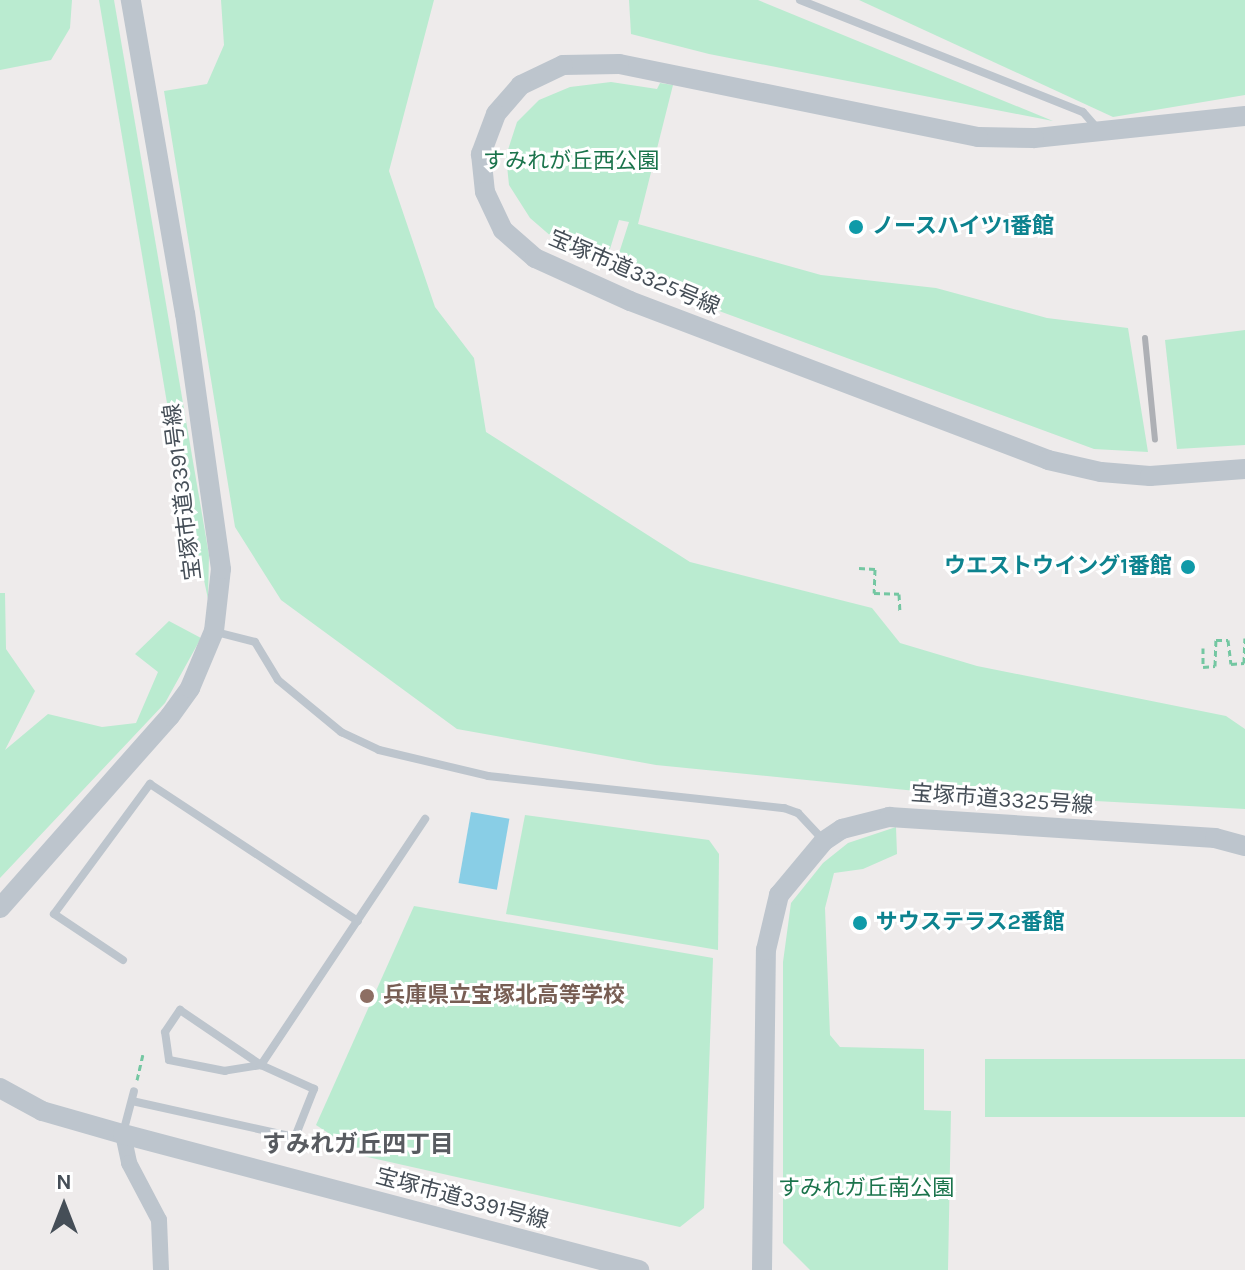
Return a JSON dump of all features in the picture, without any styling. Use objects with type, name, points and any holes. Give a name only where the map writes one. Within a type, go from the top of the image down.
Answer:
[{"type":"street","name":"宝塚市道3391号線","points":[[0,908],[170,716],[196,676],[214,631],[221,569],[185,314],[131,0]]},
{"type":"street","name":"宝塚市道3325号線","points":[[1245,116],[1101,131],[978,137],[619,64],[563,65],[521,85],[496,114],[481,154],[485,192],[503,230],[535,258],[630,301],[1048,460],[1101,472],[1150,476],[1245,469]]},
{"type":"street","name":"宝塚市道3325号線","points":[[762,1270],[766,950],[779,895],[824,841],[842,829],[889,817],[1215,838],[1245,846]]},
{"type":"street","name":"宝塚市道3391号線","points":[[0,1088],[42,1111],[639,1270]]},
{"type":"street","points":[[123,1134],[129,1163],[159,1220],[161,1270]]},
{"type":"lane","points":[[800,0],[1083,112],[1101,131]]},
{"type":"lane","points":[[214,631],[255,642],[278,680],[341,732],[379,750],[488,776],[784,808],[798,813],[824,841]]},
{"type":"lane","points":[[123,960],[54,914],[150,784],[358,921]]},
{"type":"lane","points":[[132,1101],[295,1137],[314,1089],[261,1065],[180,1010],[165,1032],[169,1060],[225,1071],[261,1065],[425,819]]},
{"type":"lane","points":[[123,1134],[134,1091]]},
{"type":"path","points":[[859,568],[875,569],[874,593],[899,594],[900,611]]},
{"type":"path","points":[[1203,648],[1203,667],[1215,666],[1216,640],[1228,640],[1231,664],[1244,663],[1245,638]]},
{"type":"path","points":[[134,1091],[143,1055]]},
{"type":"green space","points":[[0,0],[72,0],[70,28],[51,60],[0,70]]},
{"type":"green space","points":[[99,0],[114,0],[209,555],[208,599],[169,415]]},
{"type":"green space","points":[[221,0],[434,0],[389,171],[435,307],[474,358],[486,432],[690,562],[872,608],[900,643],[977,666],[1226,716],[1245,729],[1245,809],[926,792],[656,765],[457,729],[281,600],[235,527],[164,91],[207,84],[224,45]]},
{"type":"green space","points":[[629,0],[758,0],[1053,121],[709,54],[631,34]]},
{"type":"green space","points":[[859,0],[1245,0],[1245,95],[1113,117]]},
{"type":"green space","name":"すみれが丘西公園","points":[[611,82],[657,89],[660,83],[673,85],[638,224],[821,275],[936,288],[1047,318],[1128,328],[1148,452],[1094,449],[613,272],[629,222],[619,220],[605,265],[560,244],[530,218],[509,185],[506,156],[517,122],[539,100],[570,87]]},
{"type":"green space","points":[[1245,330],[1245,445],[1177,449],[1165,340]]},
{"type":"green space","points":[[0,593],[5,593],[6,649],[35,691],[5,750],[48,714],[102,727],[136,723],[158,672],[135,654],[169,621],[201,638],[165,703],[0,878]]},
{"type":"green space","points":[[525,815],[709,840],[719,854],[718,950],[506,914]]},
{"type":"green space","name":"すみれガ丘南公園","points":[[896,827],[897,854],[863,869],[834,873],[825,908],[830,1035],[840,1047],[924,1049],[924,1110],[951,1111],[948,1270],[810,1270],[783,1243],[783,962],[791,903],[823,863],[848,843]]},
{"type":"green space","points":[[414,906],[713,958],[704,1208],[680,1227],[363,1156],[316,1125]]},
{"type":"green space","points":[[985,1059],[1245,1059],[1245,1117],[985,1117]]},
{"type":"water","points":[[471,812],[509,819],[497,890],[458,883]]},
{"type":"railway","points":[[1145,338],[1155,440]]},
{"type":"place","name":"ノースハイツ1番館","points":[[856,227]]},
{"type":"place","name":"ウエストウイング1番館","points":[[1188,567]]},
{"type":"place","name":"サウステラス2番館","points":[[860,923]]},
{"type":"place","name":"兵庫県立宝塚北高等学校","points":[[367,996]]},
{"type":"district","name":"すみれガ丘四丁目","points":[[358,1145]]}]
